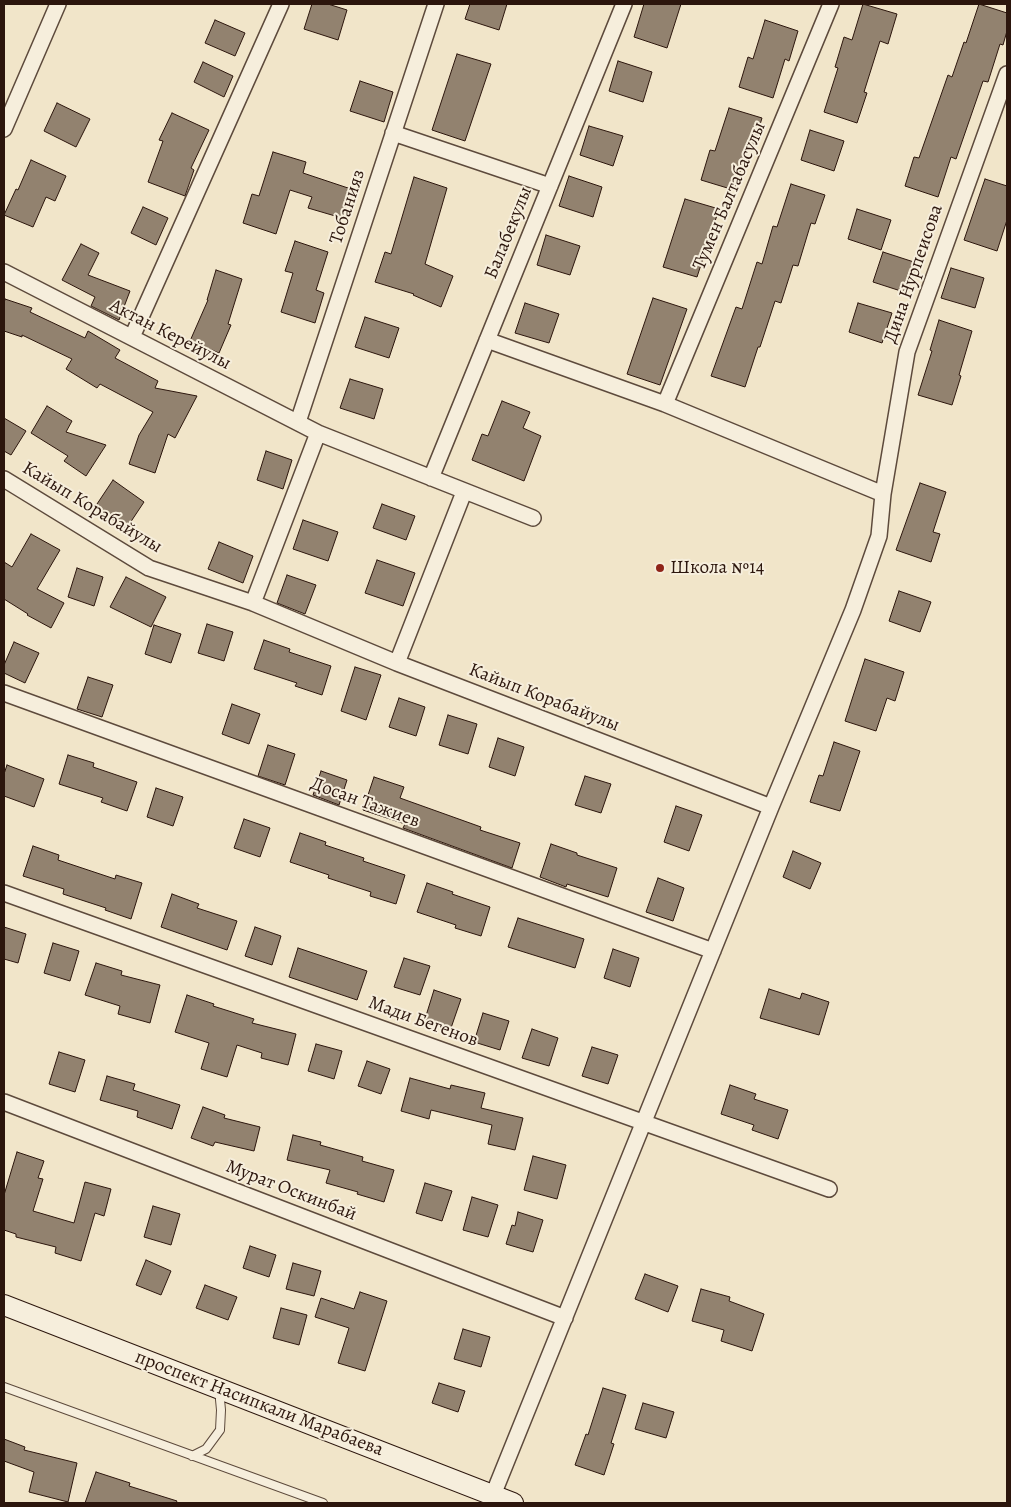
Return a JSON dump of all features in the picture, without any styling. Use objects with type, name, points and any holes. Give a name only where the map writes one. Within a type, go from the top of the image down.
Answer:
[{"type":"main road","name":"проспект Насипкали Марабаева","points":[[4,1305],[219,1389],[491,1499],[513,1503]]},
{"type":"street","points":[[4,129],[58,4]]},
{"type":"street","points":[[132,337],[280,4]]},
{"type":"street","name":"Тобанияз","points":[[298,422],[436,4]]},
{"type":"street","name":"Балабекулы","points":[[431,478],[624,4]]},
{"type":"street","name":"Тумен Балтабасулы","points":[[665,404],[831,4]]},
{"type":"street","name":"Дина Нурпеисова","points":[[883,494],[907,352],[1007,74]]},
{"type":"street","points":[[393,133],[550,186]]},
{"type":"street","name":"Актан Керейулы","points":[[4,272],[318,433],[533,518]]},
{"type":"street","points":[[487,340],[665,404],[883,494],[879,536],[853,610],[771,807],[491,1499]]},
{"type":"street","points":[[253,603],[318,433]]},
{"type":"street","name":"Кайып Корабайулы","points":[[4,479],[149,568],[253,603],[397,663],[771,807]]},
{"type":"street","points":[[397,663],[464,492]]},
{"type":"street","name":"Досан Тажиев","points":[[4,693],[713,951]]},
{"type":"street","name":"Мади Бегенов","points":[[4,893],[830,1189]]},
{"type":"street","name":"Мурат Оскинбай","points":[[4,1102],[564,1318]]},
{"type":"lane","points":[[4,1382],[14,1391]]},
{"type":"lane","points":[[4,1387],[322,1503]]},
{"type":"lane","points":[[192,1456],[206,1449],[220,1430],[219,1389]]},
{"type":"building","points":[[312,4],[328,4],[347,10],[338,40],[304,29]]},
{"type":"building","points":[[470,4],[507,4],[499,30],[465,19]]},
{"type":"building","points":[[644,4],[681,4],[667,48],[634,37]]},
{"type":"building","points":[[863,4],[897,14],[888,44],[880,41],[864,92],[867,93],[857,123],[824,112],[838,68],[835,67],[844,37],[852,40]]},
{"type":"building","points":[[979,4],[1007,13],[1007,31],[1003,45],[1000,44],[988,82],[983,81],[956,159],[951,157],[938,197],[905,186],[914,157],[919,158],[948,75],[952,77],[964,42],[966,43]]},
{"type":"building","points":[[215,20],[245,33],[235,56],[205,43]]},
{"type":"building","points":[[765,20],[798,31],[789,61],[785,59],[773,98],[739,87],[748,57],[753,59]]},
{"type":"building","points":[[457,54],[491,64],[465,141],[432,130]]},
{"type":"building","points":[[618,61],[652,72],[643,102],[609,91]]},
{"type":"building","points":[[203,62],[233,76],[224,97],[194,82]]},
{"type":"building","points":[[360,81],[393,92],[384,122],[350,111]]},
{"type":"building","points":[[57,103],[90,119],[76,147],[44,131]]},
{"type":"building","points":[[729,108],[762,118],[753,148],[748,147],[734,190],[701,180],[710,150],[715,151]]},
{"type":"building","points":[[172,113],[209,130],[191,168],[194,170],[185,196],[148,182],[163,141],[159,140]]},
{"type":"building","points":[[589,126],[623,136],[613,166],[580,155]]},
{"type":"building","points":[[810,130],[844,141],[834,171],[801,160]]},
{"type":"building","points":[[273,152],[306,162],[303,173],[351,189],[342,218],[308,208],[312,197],[290,190],[276,234],[243,223],[252,194],[259,196]]},
{"type":"building","points":[[31,160],[66,176],[55,201],[46,197],[33,227],[4,215],[16,189],[18,190]]},
{"type":"building","points":[[569,176],[602,187],[593,217],[559,206]]},
{"type":"building","points":[[414,177],[447,188],[425,264],[453,276],[441,307],[414,294],[375,282],[385,252],[391,254]]},
{"type":"building","points":[[985,179],[1007,186],[1007,220],[997,251],[964,240]]},
{"type":"building","points":[[791,184],[825,195],[815,224],[811,223],[798,266],[793,265],[781,303],[775,301],[745,387],[711,376],[736,307],[742,309],[757,262],[762,264],[773,226],[777,227]]},
{"type":"building","points":[[685,199],[719,209],[697,277],[663,267]]},
{"type":"building","points":[[143,207],[168,218],[156,245],[131,233]]},
{"type":"building","points":[[857,209],[891,220],[881,250],[848,239]]},
{"type":"building","points":[[546,235],[580,246],[570,275],[537,265]]},
{"type":"building","points":[[295,241],[328,252],[316,290],[324,293],[315,323],[281,312],[293,273],[285,271]]},
{"type":"building","points":[[81,244],[99,253],[88,275],[130,291],[119,320],[91,306],[95,297],[62,280]]},
{"type":"building","points":[[883,252],[917,263],[907,293],[873,282]]},
{"type":"building","points":[[951,268],[984,278],[975,308],[941,298]]},
{"type":"building","points":[[216,270],[242,279],[228,324],[231,325],[219,353],[190,341],[208,300]]},
{"type":"building","points":[[653,298],[687,309],[660,385],[627,374]]},
{"type":"building","points":[[5,299],[32,308],[30,312],[85,338],[88,331],[120,350],[115,358],[158,381],[155,388],[197,396],[175,438],[168,434],[155,473],[129,464],[139,435],[153,412],[100,384],[97,388],[66,369],[72,359],[22,335],[22,337],[4,331]]},
{"type":"building","points":[[525,303],[559,314],[549,343],[515,333]]},
{"type":"building","points":[[858,303],[892,313],[882,343],[849,332]]},
{"type":"building","points":[[365,317],[399,328],[389,358],[355,347]]},
{"type":"building","points":[[939,320],[972,331],[952,405],[918,395],[932,351],[930,350]]},
{"type":"building","points":[[350,379],[383,389],[374,419],[340,408]]},
{"type":"building","points":[[502,401],[530,412],[523,428],[541,436],[524,481],[472,460],[482,434],[488,436]]},
{"type":"building","points":[[47,406],[72,421],[66,432],[106,445],[86,476],[64,461],[68,456],[31,433]]},
{"type":"building","points":[[4,418],[26,431],[11,455],[4,451]]},
{"type":"building","points":[[266,451],[292,460],[283,489],[257,480]]},
{"type":"building","points":[[113,480],[144,502],[126,529],[95,507]]},
{"type":"building","points":[[920,483],[946,492],[933,532],[940,534],[931,562],[896,550]]},
{"type":"building","points":[[382,504],[415,516],[406,540],[373,528]]},
{"type":"building","points":[[303,520],[338,532],[328,561],[293,549]]},
{"type":"building","points":[[31,534],[60,550],[37,589],[64,603],[51,628],[27,615],[4,599],[4,562],[12,567]]},
{"type":"building","points":[[219,542],[253,556],[243,583],[208,569]]},
{"type":"building","points":[[377,560],[415,573],[403,606],[365,593]]},
{"type":"building","points":[[77,568],[103,577],[94,606],[68,597]]},
{"type":"building","points":[[287,575],[316,585],[305,614],[277,603]]},
{"type":"building","points":[[126,577],[166,597],[151,627],[110,607]]},
{"type":"building","points":[[899,591],[931,602],[920,632],[889,621]]},
{"type":"building","points":[[207,624],[233,632],[224,661],[198,653]]},
{"type":"building","points":[[154,625],[181,634],[171,663],[145,654]]},
{"type":"building","points":[[264,640],[290,649],[289,652],[331,666],[322,695],[295,686],[297,683],[254,669]]},
{"type":"building","points":[[14,642],[39,653],[25,683],[4,673],[4,665]]},
{"type":"building","points":[[865,659],[904,672],[895,701],[887,698],[876,731],[845,721]]},
{"type":"building","points":[[355,667],[381,675],[366,720],[341,711]]},
{"type":"building","points":[[88,677],[113,685],[102,717],[77,709]]},
{"type":"building","points":[[399,698],[425,707],[416,736],[389,727]]},
{"type":"building","points":[[232,704],[260,714],[249,744],[222,734]]},
{"type":"building","points":[[448,715],[477,724],[468,754],[439,745]]},
{"type":"building","points":[[498,738],[524,747],[515,776],[489,767]]},
{"type":"building","points":[[834,742],[860,751],[840,811],[810,802],[819,775],[823,776]]},
{"type":"building","points":[[268,745],[295,754],[285,785],[258,776]]},
{"type":"building","points":[[68,755],[94,763],[93,767],[137,782],[127,811],[101,802],[103,798],[59,784]]},
{"type":"building","points":[[7,765],[44,779],[34,807],[4,796],[4,774]]},
{"type":"building","points":[[321,771],[347,780],[339,805],[313,795]]},
{"type":"building","points":[[585,776],[611,784],[601,813],[575,805]]},
{"type":"building","points":[[374,777],[404,787],[400,798],[481,827],[480,830],[520,843],[512,868],[403,828],[405,824],[363,810]]},
{"type":"building","points":[[156,788],[183,797],[173,826],[147,817]]},
{"type":"building","points":[[676,806],[702,815],[689,851],[664,842]]},
{"type":"building","points":[[244,819],[270,828],[260,857],[234,848]]},
{"type":"building","points":[[300,833],[326,842],[325,845],[364,858],[363,861],[405,875],[396,904],[370,896],[371,892],[328,878],[329,875],[290,862]]},
{"type":"building","points":[[551,844],[617,868],[608,897],[567,884],[566,887],[540,877]]},
{"type":"building","points":[[33,846],[59,855],[58,860],[115,879],[116,875],[142,883],[131,919],[105,910],[106,908],[63,894],[64,889],[23,876]]},
{"type":"building","points":[[793,851],[821,863],[810,889],[783,877]]},
{"type":"building","points":[[658,878],[684,888],[673,921],[646,912]]},
{"type":"building","points":[[427,883],[490,907],[481,936],[455,928],[456,925],[417,912]]},
{"type":"building","points":[[172,894],[199,904],[197,908],[237,921],[227,950],[161,927]]},
{"type":"building","points":[[518,918],[584,939],[575,968],[508,947]]},
{"type":"building","points":[[4,927],[26,934],[18,963],[4,959]]},
{"type":"building","points":[[255,927],[281,936],[272,965],[245,956]]},
{"type":"building","points":[[53,943],[79,951],[70,981],[44,973]]},
{"type":"building","points":[[298,948],[367,971],[357,1000],[289,977]]},
{"type":"building","points":[[613,949],[639,958],[630,987],[604,978]]},
{"type":"building","points":[[404,958],[430,966],[420,995],[394,987]]},
{"type":"building","points":[[96,963],[122,971],[121,975],[160,985],[150,1023],[118,1014],[120,1006],[85,995]]},
{"type":"building","points":[[769,989],[800,999],[802,993],[829,1002],[819,1035],[760,1018]]},
{"type":"building","points":[[434,990],[461,999],[451,1028],[425,1019]]},
{"type":"building","points":[[187,995],[214,1004],[213,1006],[254,1019],[252,1023],[296,1034],[288,1065],[261,1058],[262,1053],[237,1045],[227,1077],[201,1069],[209,1043],[175,1032]]},
{"type":"building","points":[[483,1013],[509,1021],[500,1050],[474,1042]]},
{"type":"building","points":[[532,1029],[558,1038],[549,1066],[522,1058]]},
{"type":"building","points":[[316,1044],[342,1051],[334,1079],[308,1071]]},
{"type":"building","points":[[592,1047],[618,1055],[608,1084],[582,1076]]},
{"type":"building","points":[[59,1052],[85,1060],[75,1092],[49,1084]]},
{"type":"building","points":[[367,1061],[390,1069],[381,1094],[358,1086]]},
{"type":"building","points":[[107,1076],[135,1084],[133,1090],[180,1105],[172,1129],[137,1117],[138,1111],[100,1100]]},
{"type":"building","points":[[410,1078],[450,1089],[451,1085],[485,1093],[481,1108],[523,1118],[515,1150],[488,1144],[492,1125],[431,1110],[429,1119],[401,1111]]},
{"type":"building","points":[[730,1085],[756,1094],[754,1099],[788,1110],[778,1139],[752,1130],[754,1125],[721,1114]]},
{"type":"building","points":[[203,1107],[225,1115],[224,1118],[260,1127],[254,1151],[215,1142],[213,1146],[191,1138]]},
{"type":"building","points":[[293,1135],[321,1142],[320,1145],[363,1157],[362,1161],[394,1170],[384,1202],[326,1183],[330,1170],[287,1160]]},
{"type":"building","points":[[17,1152],[44,1161],[38,1178],[43,1179],[33,1211],[74,1223],[85,1182],[111,1189],[104,1216],[95,1213],[81,1261],[55,1253],[56,1247],[16,1237],[16,1234],[4,1230],[4,1195]]},
{"type":"building","points":[[533,1156],[566,1165],[557,1199],[524,1190]]},
{"type":"building","points":[[425,1183],[452,1191],[442,1221],[416,1213]]},
{"type":"building","points":[[472,1197],[498,1205],[488,1237],[463,1230]]},
{"type":"building","points":[[153,1206],[180,1214],[171,1245],[144,1237]]},
{"type":"building","points":[[518,1212],[543,1220],[533,1252],[506,1244],[512,1225],[515,1226]]},
{"type":"building","points":[[250,1246],[276,1255],[269,1277],[243,1268]]},
{"type":"building","points":[[146,1260],[171,1271],[161,1295],[136,1285]]},
{"type":"building","points":[[293,1263],[321,1271],[314,1296],[286,1289]]},
{"type":"building","points":[[645,1274],[678,1286],[668,1312],[635,1299]]},
{"type":"building","points":[[205,1285],[237,1297],[228,1320],[196,1308]]},
{"type":"building","points":[[701,1289],[730,1297],[729,1301],[764,1314],[752,1351],[721,1341],[724,1330],[692,1321]]},
{"type":"building","points":[[360,1292],[387,1301],[365,1371],[338,1363],[349,1328],[315,1317],[321,1298],[354,1309]]},
{"type":"building","points":[[281,1308],[307,1315],[299,1345],[273,1338]]},
{"type":"building","points":[[463,1329],[490,1337],[481,1367],[454,1359]]},
{"type":"building","points":[[439,1383],[465,1391],[458,1412],[432,1403]]},
{"type":"building","points":[[603,1388],[626,1395],[611,1443],[614,1444],[604,1475],[575,1465],[586,1434],[588,1435]]},
{"type":"building","points":[[643,1403],[674,1412],[666,1438],[635,1429]]},
{"type":"building","points":[[4,1439],[25,1447],[24,1450],[77,1463],[68,1502],[29,1492],[34,1472],[4,1461]]},
{"type":"building","points":[[96,1472],[130,1483],[129,1486],[177,1501],[176,1503],[85,1503]]},
{"type":"place","name":"Школа №14","points":[[660,568]]}]
